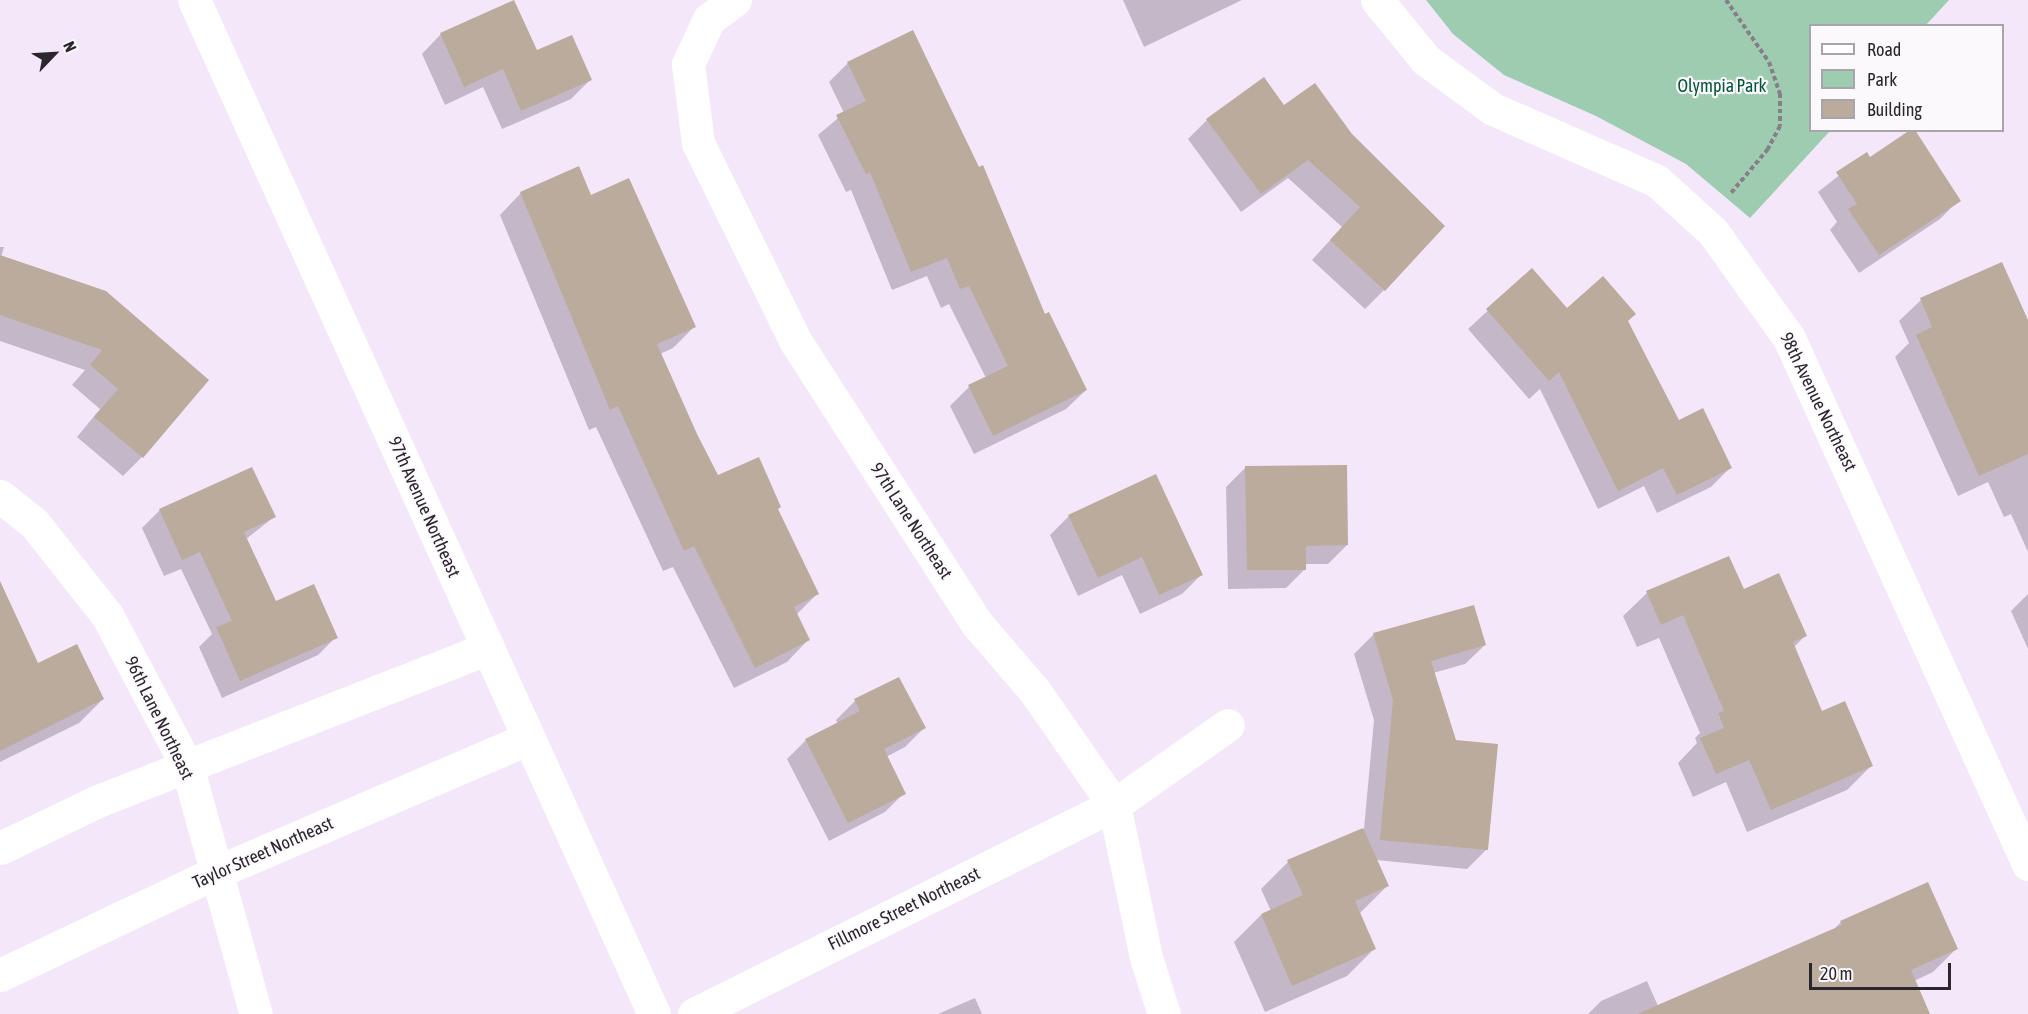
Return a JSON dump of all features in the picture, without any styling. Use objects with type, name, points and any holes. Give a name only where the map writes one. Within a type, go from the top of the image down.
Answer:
[{"type":"street","name":"97th Avenue Northeast","points":[[194,0],[654,1014]]},
{"type":"street","name":"98th Avenue Northeast","points":[[1377,0],[1426,60],[1493,108],[1657,181],[1713,232],[1789,338],[2028,864]]},
{"type":"street","name":"97th Lane Northeast","points":[[722,10],[688,64],[698,143],[796,342],[978,625],[1034,690],[1114,805],[1147,962],[1164,1014]]},
{"type":"street","name":"96th Lane Northeast","points":[[0,496],[34,523],[107,615],[187,766],[219,872],[256,1014]]},
{"type":"street","points":[[0,848],[98,801],[488,648]]},
{"type":"street","name":"Fillmore Street Northeast","points":[[694,1014],[1114,805],[1227,724]]},
{"type":"street","name":"Taylor Street Northeast","points":[[0,975],[219,872],[529,738]]},
{"type":"path","points":[[1713,232],[1733,190],[1768,149],[1780,126],[1780,94],[1769,62],[1726,0]]},
{"type":"green space","name":"Olympia Park","points":[[1426,0],[1949,0],[1927,24],[1809,24],[1809,132],[1829,132],[1750,218],[1686,164],[1596,116],[1504,75],[1453,34]]},
{"type":"building","points":[[514,0],[537,50],[572,35],[592,80],[521,111],[503,69],[464,87],[440,33]]},
{"type":"building","points":[[913,30],[979,167],[983,165],[1045,314],[1049,312],[1087,390],[993,436],[968,385],[1008,366],[969,286],[960,289],[947,258],[911,272],[870,172],[866,174],[836,115],[866,101],[847,62]]},
{"type":"building","points":[[1264,77],[1284,105],[1315,83],[1352,134],[1445,226],[1385,291],[1330,240],[1360,207],[1308,160],[1261,194],[1206,119]]},
{"type":"building","points":[[1907,132],[1916,132],[1961,201],[1879,255],[1848,209],[1857,204],[1836,172],[1867,152],[1870,157]]},
{"type":"building","points":[[579,166],[591,195],[629,178],[696,327],[657,344],[697,434],[718,475],[759,457],[781,507],[778,509],[819,594],[794,607],[810,640],[755,668],[694,546],[684,551],[618,406],[610,410],[520,192]]},
{"type":"building","points":[[0,255],[106,291],[209,380],[143,458],[94,417],[118,389],[90,365],[102,350],[0,315]]},
{"type":"building","points":[[2002,262],[2028,320],[2028,454],[1979,476],[1916,335],[1932,327],[1920,298]]},
{"type":"building","points":[[1532,268],[1567,308],[1603,276],[1636,314],[1628,321],[1679,420],[1703,408],[1732,468],[1677,495],[1663,468],[1618,491],[1559,372],[1549,381],[1486,309]]},
{"type":"building","points":[[1347,465],[1348,545],[1306,546],[1306,570],[1247,570],[1245,466]]},
{"type":"building","points":[[252,467],[276,517],[244,532],[276,601],[314,584],[338,638],[240,681],[216,627],[232,621],[200,552],[182,560],[159,509]]},
{"type":"building","points":[[1156,474],[1203,575],[1159,595],[1142,557],[1098,578],[1068,515]]},
{"type":"building","points":[[1729,556],[1744,589],[1779,573],[1807,636],[1793,642],[1822,711],[1845,701],[1873,766],[1771,810],[1749,760],[1716,774],[1700,738],[1724,728],[1718,713],[1724,711],[1683,615],[1661,625],[1646,591]]},
{"type":"building","points":[[0,581],[38,663],[77,644],[104,699],[0,751]]},
{"type":"building","points":[[1474,605],[1486,645],[1431,661],[1456,740],[1498,744],[1488,850],[1380,840],[1393,700],[1373,633]]},
{"type":"building","points":[[899,677],[926,728],[884,749],[906,794],[848,823],[805,739],[860,711],[854,699]]},
{"type":"building","points":[[1363,828],[1389,886],[1355,901],[1376,949],[1292,986],[1261,914],[1303,895],[1287,860]]},
{"type":"building","points":[[1928,882],[1958,949],[1911,970],[1930,1014],[1637,1014],[1842,925],[1840,921]]}]
